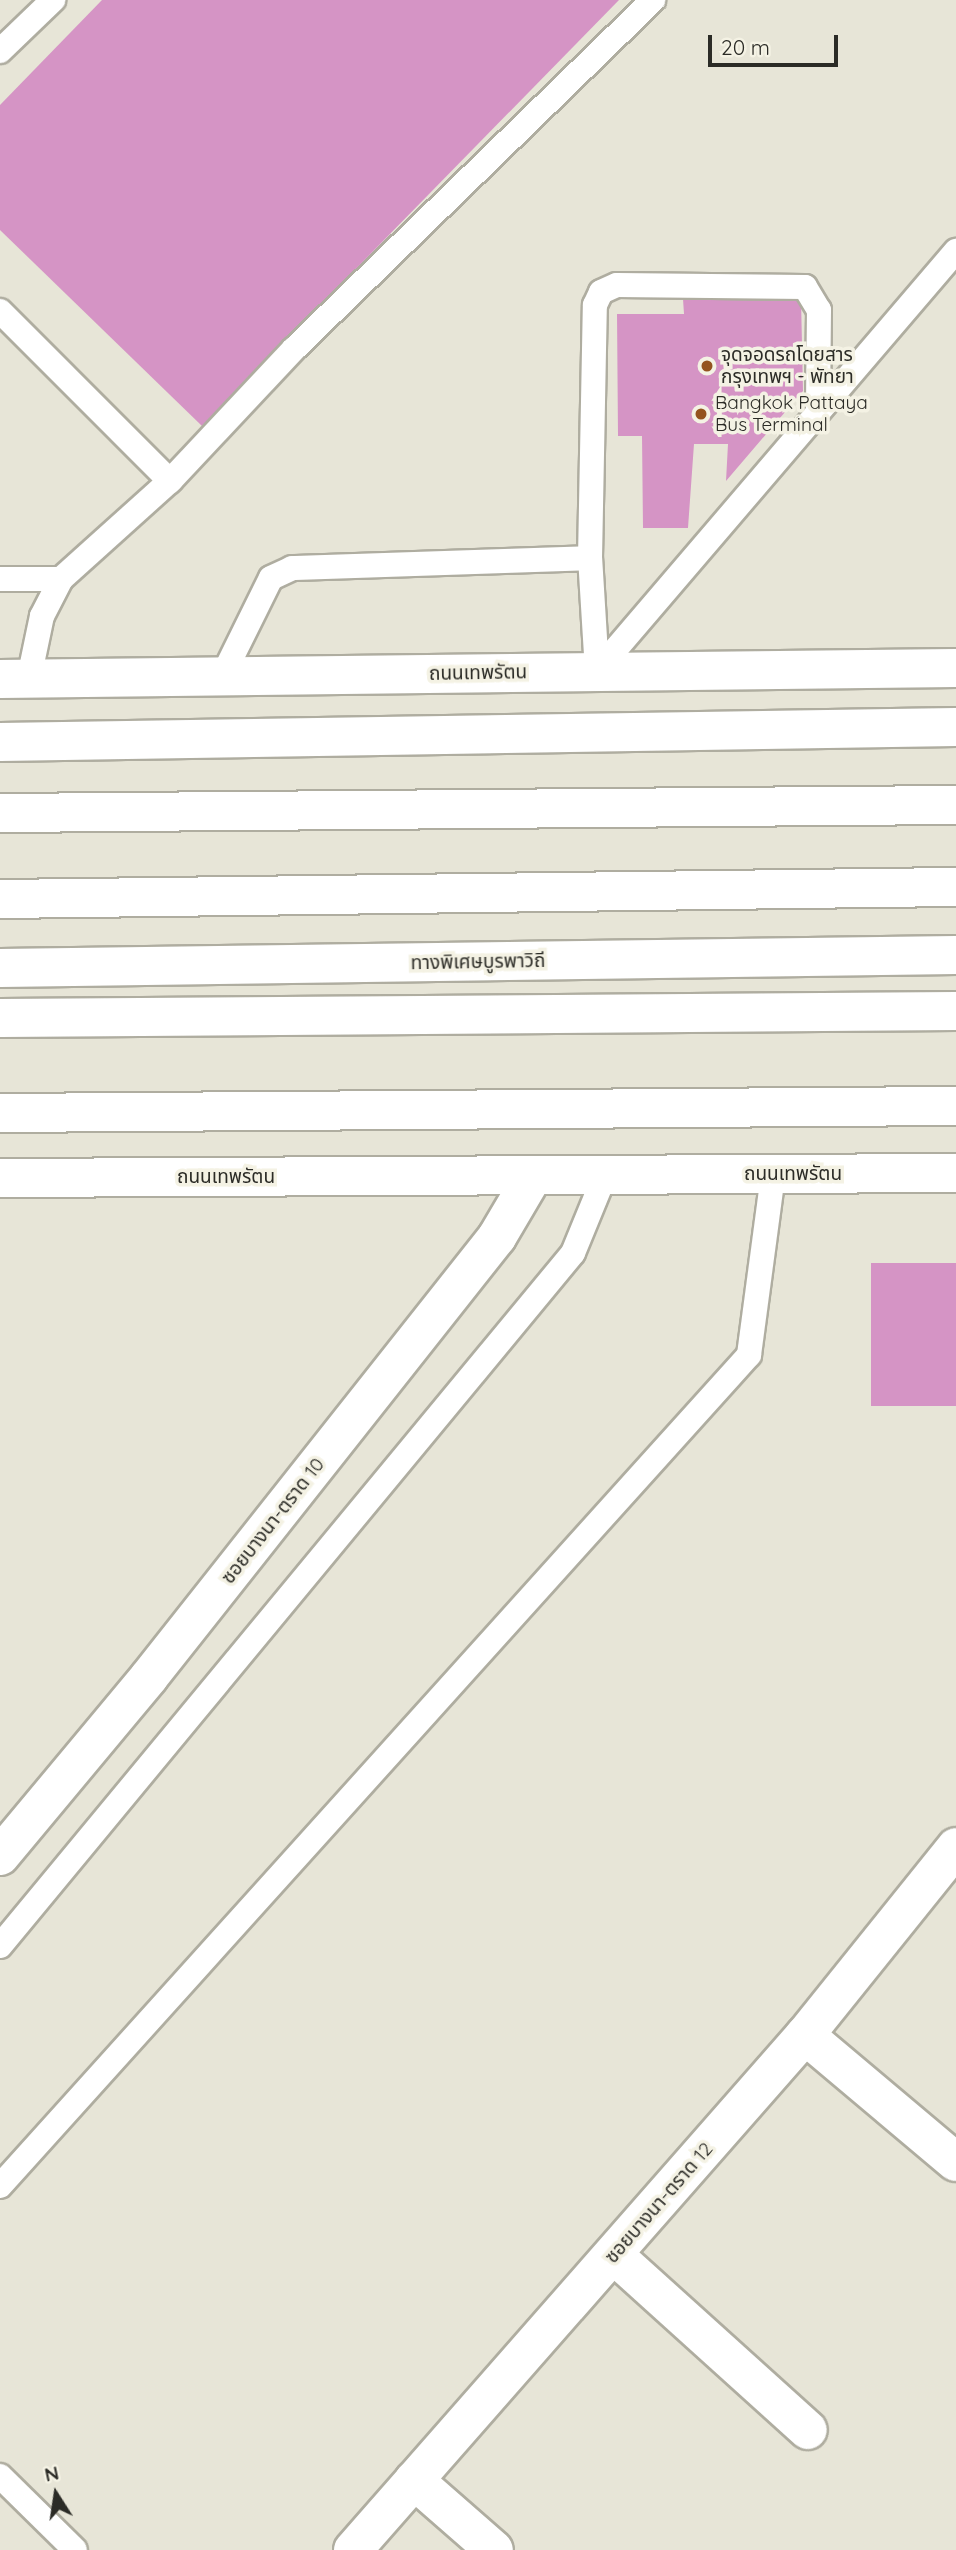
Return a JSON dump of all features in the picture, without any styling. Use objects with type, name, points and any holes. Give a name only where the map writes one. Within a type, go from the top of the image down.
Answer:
[{"type":"main road","name":"ถนนเทพรัตน","points":[[15,679],[956,668]]},
{"type":"main road","points":[[0,742],[956,727]]},
{"type":"main road","points":[[0,813],[956,805]]},
{"type":"main road","points":[[0,899],[956,887]]},
{"type":"main road","name":"ทางพิเศษบูรพาวิถี","points":[[0,968],[956,956]]},
{"type":"main road","points":[[0,1018],[956,1011]]},
{"type":"main road","points":[[0,1112],[956,1106]]},
{"type":"main road","name":"ถนนเทพรัตน","points":[[0,1178],[956,1173]]},
{"type":"main road","name":"ซอยบางนา-ตราด 10","points":[[0,1856],[149,1677],[497,1237],[533,1176]]},
{"type":"main road","name":"ซอยบางนา-ตราด 12","points":[[353,2550],[614,2256],[805,2035],[956,1847]]},
{"type":"main road","points":[[805,2035],[956,2162]]},
{"type":"main road","points":[[614,2256],[808,2430]]},
{"type":"main road","points":[[414,2480],[494,2550]]},
{"type":"lane","points":[[0,51],[53,0]]},
{"type":"lane","points":[[15,679],[61,579],[170,481],[304,340],[653,0]]},
{"type":"lane","points":[[597,671],[956,251]]},
{"type":"lane","points":[[597,671],[590,558],[595,305],[608,287],[805,287],[819,310],[818,412]]},
{"type":"lane","points":[[0,311],[170,481]]},
{"type":"lane","points":[[222,677],[271,578],[292,568],[590,558]]},
{"type":"lane","points":[[0,579],[61,579]]},
{"type":"lane","points":[[0,2186],[749,1355],[774,1174]]},
{"type":"lane","points":[[0,1946],[573,1253],[605,1175]]},
{"type":"lane","points":[[0,2476],[75,2550]]},
{"type":"building","points":[[102,0],[619,0],[202,426],[0,230],[0,105]]},
{"type":"building","name":"Bangkok Pattaya Bus Terminal","points":[[683,299],[801,299],[803,391],[726,481],[728,444],[694,444],[688,528],[643,528],[642,436],[618,436],[617,314],[684,314]]},
{"type":"building","points":[[871,1263],[956,1263],[956,1406],[871,1406]]},
{"type":"place","name":"จุดจอดรถโดยสาร กรุงเทพฯ - พัทยา","points":[[707,366]]},
{"type":"place","name":"Bangkok Pattaya Bus Terminal","points":[[701,414]]}]
